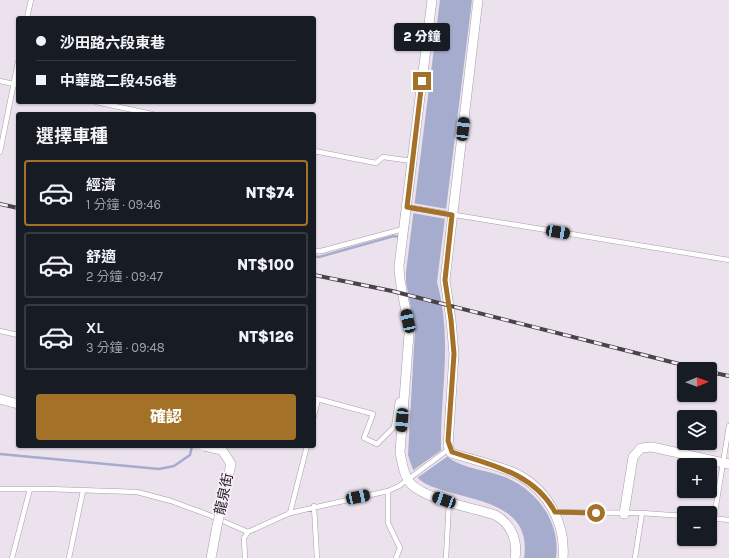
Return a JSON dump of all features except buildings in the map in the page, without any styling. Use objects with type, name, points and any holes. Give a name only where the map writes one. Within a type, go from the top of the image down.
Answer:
[{"type":"street","points":[[432,0],[399,273],[409,331],[400,446],[404,470],[412,485],[427,494],[488,513],[504,520],[515,541],[515,558]]},
{"type":"street","points":[[478,0],[445,280],[451,320],[453,376],[448,441],[449,449],[452,452],[511,472],[525,479],[538,491],[555,512],[562,535],[563,558]]},
{"type":"street","points":[[0,399],[16,403]]},
{"type":"street","points":[[624,514],[633,457],[641,448],[652,447],[726,463]]},
{"type":"street","name":"龍泉街","points":[[212,558],[217,526],[231,464],[222,450],[213,448]]},
{"type":"lane","points":[[28,16],[31,0]]},
{"type":"lane","points":[[0,81],[16,85],[0,152]]},
{"type":"lane","points":[[105,104],[143,112]]},
{"type":"lane","points":[[316,151],[376,163],[383,158],[412,162]]},
{"type":"lane","points":[[407,207],[729,260]]},
{"type":"lane","points":[[316,251],[405,229]]},
{"type":"lane","points":[[0,331],[16,335]]},
{"type":"lane","points":[[316,399],[373,414],[364,438],[377,444],[394,427],[398,401],[404,398]]},
{"type":"lane","points":[[715,506],[726,463],[729,426]]},
{"type":"lane","points":[[290,513],[306,448]]},
{"type":"lane","points":[[245,558],[244,538],[248,532],[290,513],[314,506],[388,491],[399,486],[449,449]]},
{"type":"lane","points":[[0,489],[137,492],[171,501],[209,514],[248,532]]},
{"type":"lane","points":[[12,558],[30,489]]},
{"type":"lane","points":[[70,558],[83,490]]},
{"type":"lane","points":[[388,491],[388,523],[400,548],[396,558]]},
{"type":"lane","points":[[446,558],[449,502]]},
{"type":"lane","points":[[314,506],[317,558]]},
{"type":"lane","points":[[555,512],[624,514],[642,513],[677,516]]},
{"type":"lane","points":[[635,558],[642,513]]},
{"type":"lane","points":[[717,519],[729,520]]},
{"type":"water","points":[[440,0],[472,0],[437,282],[442,304],[445,346],[441,450],[453,461],[514,481],[535,498],[544,508],[550,519],[557,545],[556,558],[524,558],[524,541],[520,528],[512,517],[488,504],[445,491],[423,482],[414,471],[408,455],[415,329],[406,282],[406,272]]},
{"type":"pier","points":[[413,203],[447,209],[446,219],[412,213]]},
{"type":"pier","points":[[443,449],[448,456],[417,478],[412,471]]},
{"type":"waterway","points":[[316,256],[319,257],[394,236],[400,237]]},
{"type":"waterway","points":[[0,454],[159,469],[174,466],[190,455],[192,448]]},
{"type":"railway","points":[[0,204],[16,208]]},
{"type":"railway","points":[[316,275],[392,291],[677,363]]},
{"type":"railway","points":[[717,373],[729,376]]},
{"type":"route","points":[[422,81],[407,207],[452,215],[445,280],[452,326],[452,347],[454,354],[448,434],[449,449],[452,452],[511,472],[525,479],[550,503],[555,512],[596,513]]}]
